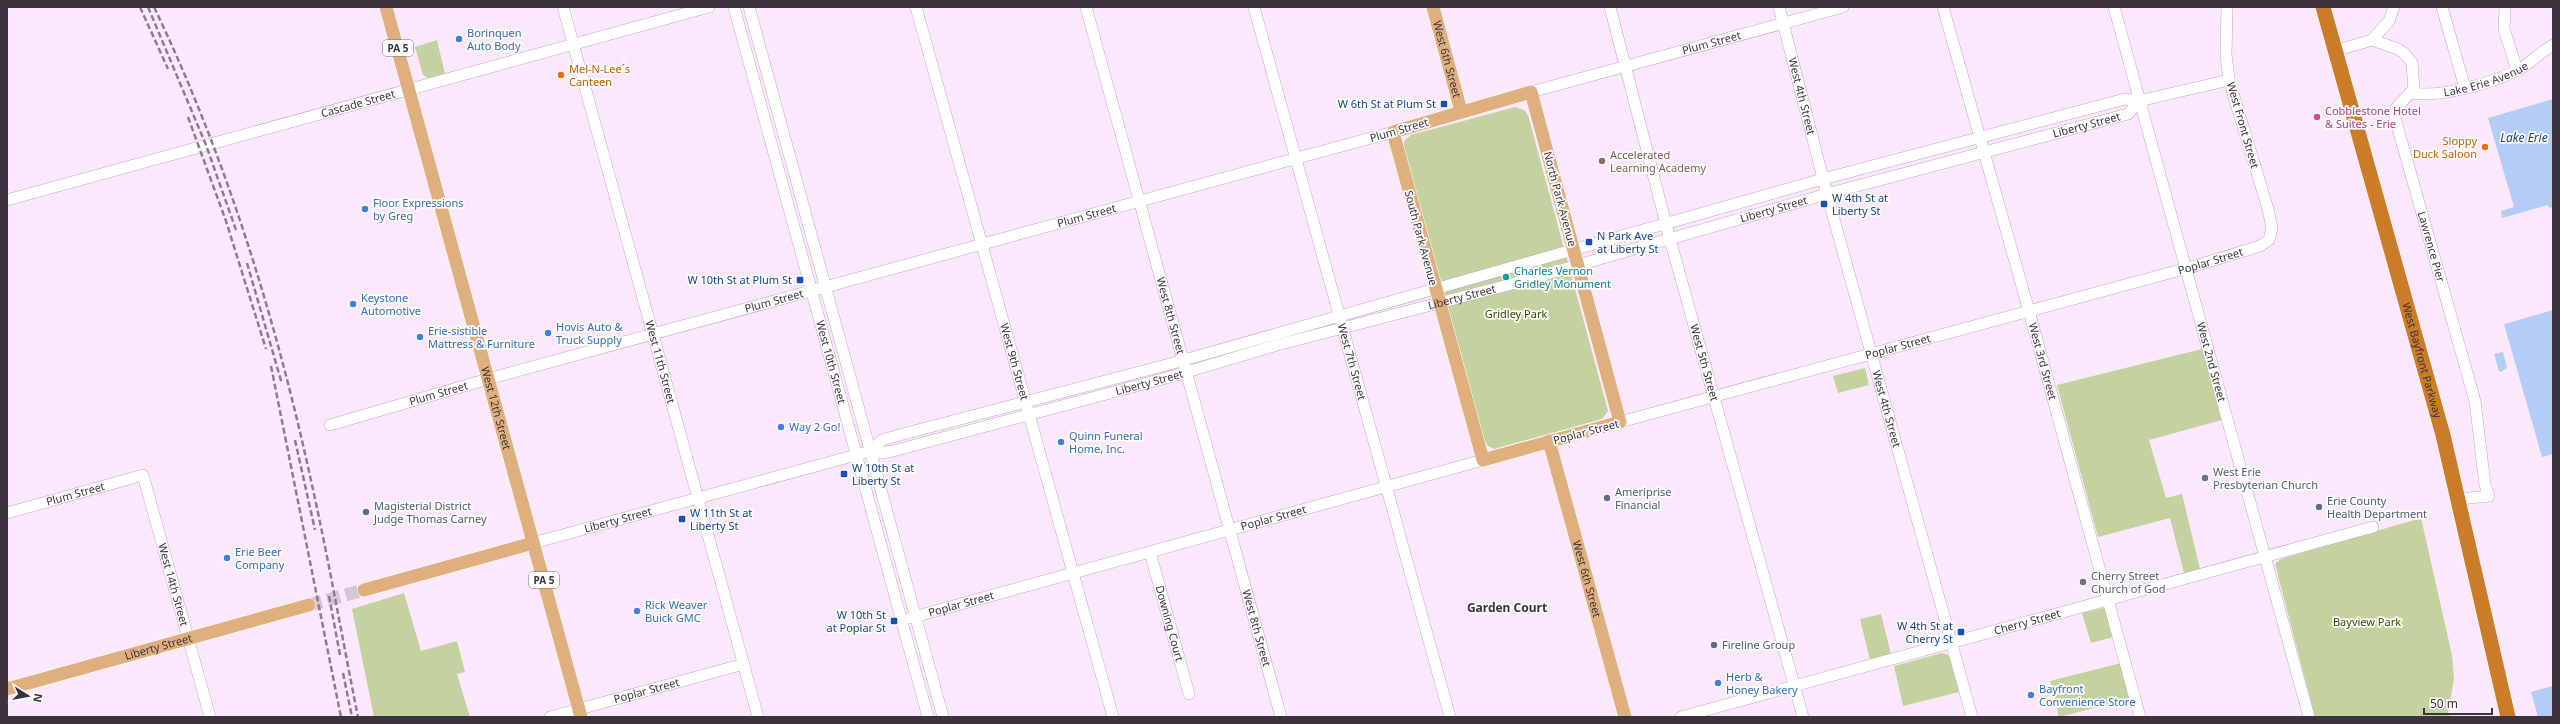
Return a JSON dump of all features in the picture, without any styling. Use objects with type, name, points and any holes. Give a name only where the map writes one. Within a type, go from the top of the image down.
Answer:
[{"type":"highway","name":"West Bayfront Parkway","points":[[2323,7],[2460,499],[2508,717]]},
{"type":"main road","name":"West 12th Street","points":[[386,7],[580,713]]},
{"type":"main road","name":"West 6th Street","points":[[1433,7],[1461,111]]},
{"type":"main road","name":"Plum Street","points":[[1393,132],[1461,111],[1531,92]]},
{"type":"main road","name":"North Park Avenue","points":[[1531,92],[1620,422]]},
{"type":"main road","name":"South Park Avenue","points":[[1393,132],[1435,290],[1483,460]]},
{"type":"main road","name":"Poplar Street","points":[[1483,460],[1620,422]]},
{"type":"main road","name":"West 6th Street","points":[[1549,441],[1625,717]]},
{"type":"main road","name":"Liberty Street","points":[[364,590],[534,543]]},
{"type":"main road","name":"Liberty Street","points":[[7,689],[309,605]]},
{"type":"street","name":"West 11th Street","points":[[563,7],[758,717]]},
{"type":"street","name":"Cascade Street","points":[[7,200],[709,7]]},
{"type":"street","name":"West 10th Street","points":[[734,7],[928,717]]},
{"type":"street","name":"West 10th Street","points":[[749,7],[872,451],[943,717]]},
{"type":"street","name":"West 9th Street","points":[[916,7],[1024,402],[1113,717]]},
{"type":"street","name":"West 8th Street","points":[[1086,7],[1183,360],[1185,373],[1281,717]]},
{"type":"street","name":"West 7th Street","points":[[1254,7],[1450,717]]},
{"type":"street","name":"West 5th Street","points":[[1610,7],[1666,224],[1716,397],[1803,717]]},
{"type":"street","name":"West 4th Street","points":[[1779,7],[1827,194],[1972,717]]},
{"type":"street","name":"Plum Street","points":[[1531,92],[1843,7]]},
{"type":"street","name":"West 3rd Street","points":[[1942,7],[2029,311],[2140,717]]},
{"type":"street","name":"West 2nd Street","points":[[2114,7],[2309,717]]},
{"type":"street","name":"West Front Street","points":[[2227,7],[2226,55],[2229,80],[2268,209],[2272,228],[2269,240]]},
{"type":"street","points":[[2336,51],[2372,40],[2389,21],[2394,7]]},
{"type":"street","points":[[2442,7],[2465,88]]},
{"type":"street","points":[[2505,7],[2504,29],[2517,70]]},
{"type":"street","points":[[2372,40],[2398,49],[2409,58],[2415,77],[2412,93]]},
{"type":"street","name":"Lake Erie Avenue","points":[[2412,93],[2435,96],[2465,88],[2517,70],[2553,46]]},
{"type":"street","name":"Liberty Street","points":[[872,451],[882,440],[1183,360],[1574,251],[1823,179],[1979,139],[2125,99],[2139,101],[2229,80]]},
{"type":"street","name":"Lawrence Pier","points":[[2412,93],[2396,108],[2395,118],[2475,401],[2485,485],[2489,496],[2460,499]]},
{"type":"street","name":"Liberty Street","points":[[534,543],[856,455],[872,451],[881,453],[893,451],[1185,373],[1277,345],[1439,303],[1827,194],[2128,114],[2139,101]]},
{"type":"street","name":"Plum Street","points":[[330,425],[488,379],[1139,200],[1393,132]]},
{"type":"street","points":[[772,147],[786,143]]},
{"type":"street","name":"Poplar Street","points":[[1620,422],[2186,268],[2260,246],[2269,240]]},
{"type":"street","name":"Poplar Street","points":[[901,620],[1073,574],[1483,460]]},
{"type":"street","name":"Plum Street","points":[[7,513],[143,475]]},
{"type":"street","name":"West 14th Street","points":[[143,475],[210,717]]},
{"type":"street","name":"Cherry Street","points":[[1681,717],[2373,527]]},
{"type":"street","name":"Downing Court","points":[[1150,552],[1189,694]]},
{"type":"street","name":"Poplar Street","points":[[550,717],[580,713],[744,664]]},
{"type":"green space","points":[[437,40],[445,74],[428,78],[423,75],[415,47]]},
{"type":"green space","name":"Gridley Park","points":[[1515,107],[1524,110],[1528,115],[1608,411],[1602,419],[1494,449],[1488,446],[1484,441],[1403,146],[1405,140],[1411,135]]},
{"type":"green space","points":[[2202,349],[2222,420],[2149,440],[2166,498],[2182,494],[2200,569],[2184,573],[2170,518],[2098,537],[2057,385]]},
{"type":"green space","points":[[1865,368],[1869,385],[1838,393],[1833,376]]},
{"type":"green space","name":"Bayview Park","points":[[2421,518],[2452,655],[2454,679],[2448,713],[2450,717],[2315,717],[2275,564],[2281,559]]},
{"type":"green space","points":[[404,593],[421,651],[457,641],[465,672],[457,674],[470,717],[374,717],[352,609]]},
{"type":"green space","points":[[2103,608],[2105,609],[2113,637],[2091,643],[2082,613]]},
{"type":"green space","points":[[1881,614],[1891,654],[1870,660],[1860,619]]},
{"type":"green space","points":[[1942,653],[1948,655],[1950,659],[1959,692],[1903,706],[1894,666]]},
{"type":"green space","points":[[2121,663],[2130,699],[2059,717],[2050,681]]},
{"type":"water","name":"Lake Erie","points":[[2553,99],[2553,207],[2549,208],[2548,205],[2502,218],[2501,211],[2514,207],[2488,118]]},
{"type":"water","points":[[2553,310],[2553,454],[2542,457],[2504,324]]},
{"type":"water","points":[[2503,352],[2507,368],[2501,372],[2499,371],[2494,354]]},
{"type":"water","points":[[2553,686],[2553,717],[2538,717],[2531,692]]},
{"type":"tunnel","points":[[309,605],[364,590]]},
{"type":"railway","points":[[140,7],[168,69]]},
{"type":"railway","points":[[148,7],[206,145],[236,230]]},
{"type":"railway","points":[[154,7],[180,63],[203,120],[246,237],[264,296],[281,356],[310,476],[358,717]]},
{"type":"railway","points":[[188,117],[226,221],[266,349]]},
{"type":"railway","points":[[247,263],[282,384]]},
{"type":"railway","points":[[271,366],[341,717]]},
{"type":"railway","points":[[295,440],[315,530]]},
{"type":"railway","points":[[329,596],[340,655]]},
{"type":"railway","points":[[343,673],[352,717]]},
{"type":"place","name":"Borinquen Auto Body","points":[[459,39]]},
{"type":"place","name":"Mel-N-Lee´s Canteen","points":[[561,75]]},
{"type":"place","name":"W 6th St at Plum St","points":[[1444,104]]},
{"type":"place","name":"Cobblestone Hotel & Suites - Erie","points":[[2317,117]]},
{"type":"place","name":"Sloppy Duck Saloon","points":[[2485,147]]},
{"type":"place","name":"Accelerated Learning Academy","points":[[1602,161]]},
{"type":"place","name":"W 4th St at Liberty St","points":[[1824,204]]},
{"type":"place","name":"Floor Expressions by Greg","points":[[365,209]]},
{"type":"place","name":"N Park Ave at Liberty St","points":[[1589,242]]},
{"type":"place","name":"Charles Vernon Gridley Monument","points":[[1506,277]]},
{"type":"place","name":"W 10th St at Plum St","points":[[800,280]]},
{"type":"place","name":"Keystone Automotive","points":[[353,304]]},
{"type":"place","name":"Hovis Auto & Truck Supply","points":[[548,333]]},
{"type":"place","name":"Erie-sistible Mattress & Furniture","points":[[420,337]]},
{"type":"place","name":"Way 2 Go!","points":[[781,427]]},
{"type":"place","name":"Quinn Funeral Home, Inc.","points":[[1061,442]]},
{"type":"place","name":"W 10th St at Liberty St","points":[[844,474]]},
{"type":"place","name":"West Erie Presbyterian Church","points":[[2205,478]]},
{"type":"place","name":"Ameriprise Financial","points":[[1607,498]]},
{"type":"place","name":"Erie County Health Department","points":[[2319,507]]},
{"type":"place","name":"Magisterial District Judge Thomas Carney","points":[[366,512]]},
{"type":"place","name":"W 11th St at Liberty St","points":[[682,519]]},
{"type":"place","name":"Erie Beer Company","points":[[227,558]]},
{"type":"place","name":"Cherry Street Church of God","points":[[2083,582]]},
{"type":"place","name":"Rick Weaver Buick GMC","points":[[637,611]]},
{"type":"place","name":"W 10th St at Poplar St","points":[[894,621]]},
{"type":"place","name":"W 4th St at Cherry St","points":[[1961,632]]},
{"type":"place","name":"Fireline Group","points":[[1714,645]]},
{"type":"place","name":"Herb & Honey Bakery","points":[[1718,683]]},
{"type":"place","name":"Bayfront Convenience Store","points":[[2031,695]]},
{"type":"district","name":"Garden Court","points":[[1507,608]]}]
